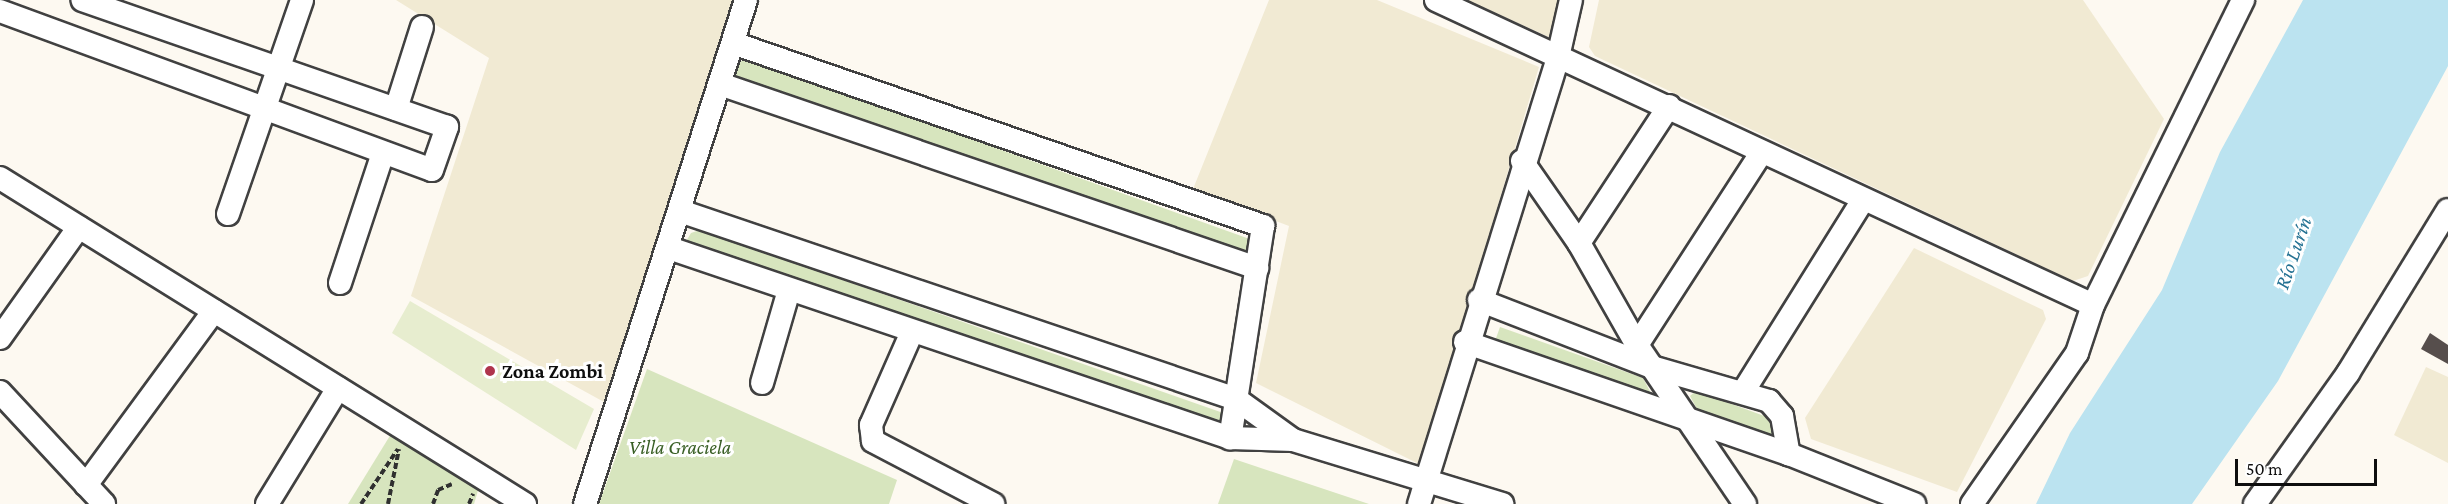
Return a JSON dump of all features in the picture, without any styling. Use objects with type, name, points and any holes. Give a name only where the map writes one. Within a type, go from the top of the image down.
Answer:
[{"type":"street","points":[[0,11],[432,170],[447,127],[83,0]]},
{"type":"street","points":[[228,214],[261,108],[302,0]]},
{"type":"street","points":[[585,504],[669,248],[746,0]]},
{"type":"street","points":[[1436,0],[1669,106],[1863,200],[2093,305]]},
{"type":"street","points":[[1422,494],[1522,161],[1558,57],[1571,0]]},
{"type":"street","points":[[1972,504],[2077,353],[2093,305],[2243,0]]},
{"type":"street","points":[[396,109],[422,27]]},
{"type":"street","points":[[733,43],[1263,226],[1230,438]]},
{"type":"street","points":[[720,84],[1257,268]]},
{"type":"street","points":[[1579,243],[1669,106]]},
{"type":"street","points":[[1637,345],[1762,152]]},
{"type":"street","points":[[340,283],[383,153]]},
{"type":"street","points":[[1522,161],[1579,243],[1637,345],[1745,504]]},
{"type":"street","points":[[0,178],[338,388],[489,494],[525,504]]},
{"type":"street","points":[[1743,392],[1863,200]]},
{"type":"street","points":[[2255,504],[2348,373],[2448,210]]},
{"type":"street","points":[[680,211],[1236,399],[1293,440],[1422,494],[1502,504]]},
{"type":"street","points":[[0,338],[79,227]]},
{"type":"street","points":[[669,248],[1230,438],[1293,440]]},
{"type":"street","points":[[762,383],[789,290]]},
{"type":"street","points":[[1479,300],[1652,368],[1743,392],[1778,408],[1789,454]]},
{"type":"street","points":[[86,485],[214,311]]},
{"type":"street","points":[[912,332],[871,425],[873,441],[993,504]]},
{"type":"street","points":[[1466,342],[1789,454],[1904,502]]},
{"type":"street","points":[[267,504],[338,388]]},
{"type":"street","points":[[0,392],[104,504]]},
{"type":"path","points":[[390,440],[400,446]]},
{"type":"path","points":[[361,504],[400,446]]},
{"type":"path","points":[[388,504],[400,446]]},
{"type":"path","points":[[433,504],[438,490],[449,483]]},
{"type":"shaded area","points":[[396,0],[733,0],[604,402],[411,296],[489,58]]},
{"type":"shaded area","points":[[1269,0],[1377,0],[1539,67],[1421,465],[1256,383],[1289,226],[1193,189]]},
{"type":"shaded area","points":[[1467,0],[1558,0],[1551,38]]},
{"type":"shaded area","points":[[1599,0],[2083,0],[2164,119],[2088,276],[2073,281],[1595,56],[1589,47]]},
{"type":"shaded area","points":[[1914,248],[2043,310],[2046,319],[1957,492],[1811,439],[1805,418]]},
{"type":"shaded area","points":[[2426,367],[2448,377],[2448,463],[2394,435]]},
{"type":"green space","points":[[747,59],[1258,242],[1256,259],[737,80],[731,72],[738,62]]},
{"type":"green space","points":[[700,230],[1229,415],[1227,433],[685,243],[691,233]]},
{"type":"green space","name":"Zona Zombi","points":[[410,301],[594,409],[576,450],[392,333]]},
{"type":"green space","points":[[1500,327],[1643,378],[1656,403],[1494,344]]},
{"type":"green space","name":"Villa Graciela","points":[[647,369],[897,480],[889,504],[599,504]]},
{"type":"green space","points":[[1696,391],[1778,421],[1774,436],[1697,409],[1690,396]]},
{"type":"green space","points":[[391,434],[479,487],[474,504],[348,504]]},
{"type":"green space","points":[[1234,459],[1369,504],[1218,504]]},
{"type":"water","name":"Río Lurín","points":[[2303,0],[2448,0],[2448,66],[2278,381],[2192,504],[2036,504],[2070,433],[2162,290],[2220,152]]},
{"type":"building","points":[[2430,333],[2448,345],[2448,364],[2421,349]]},
{"type":"place","name":"Zona Zombi","points":[[490,371]]}]
